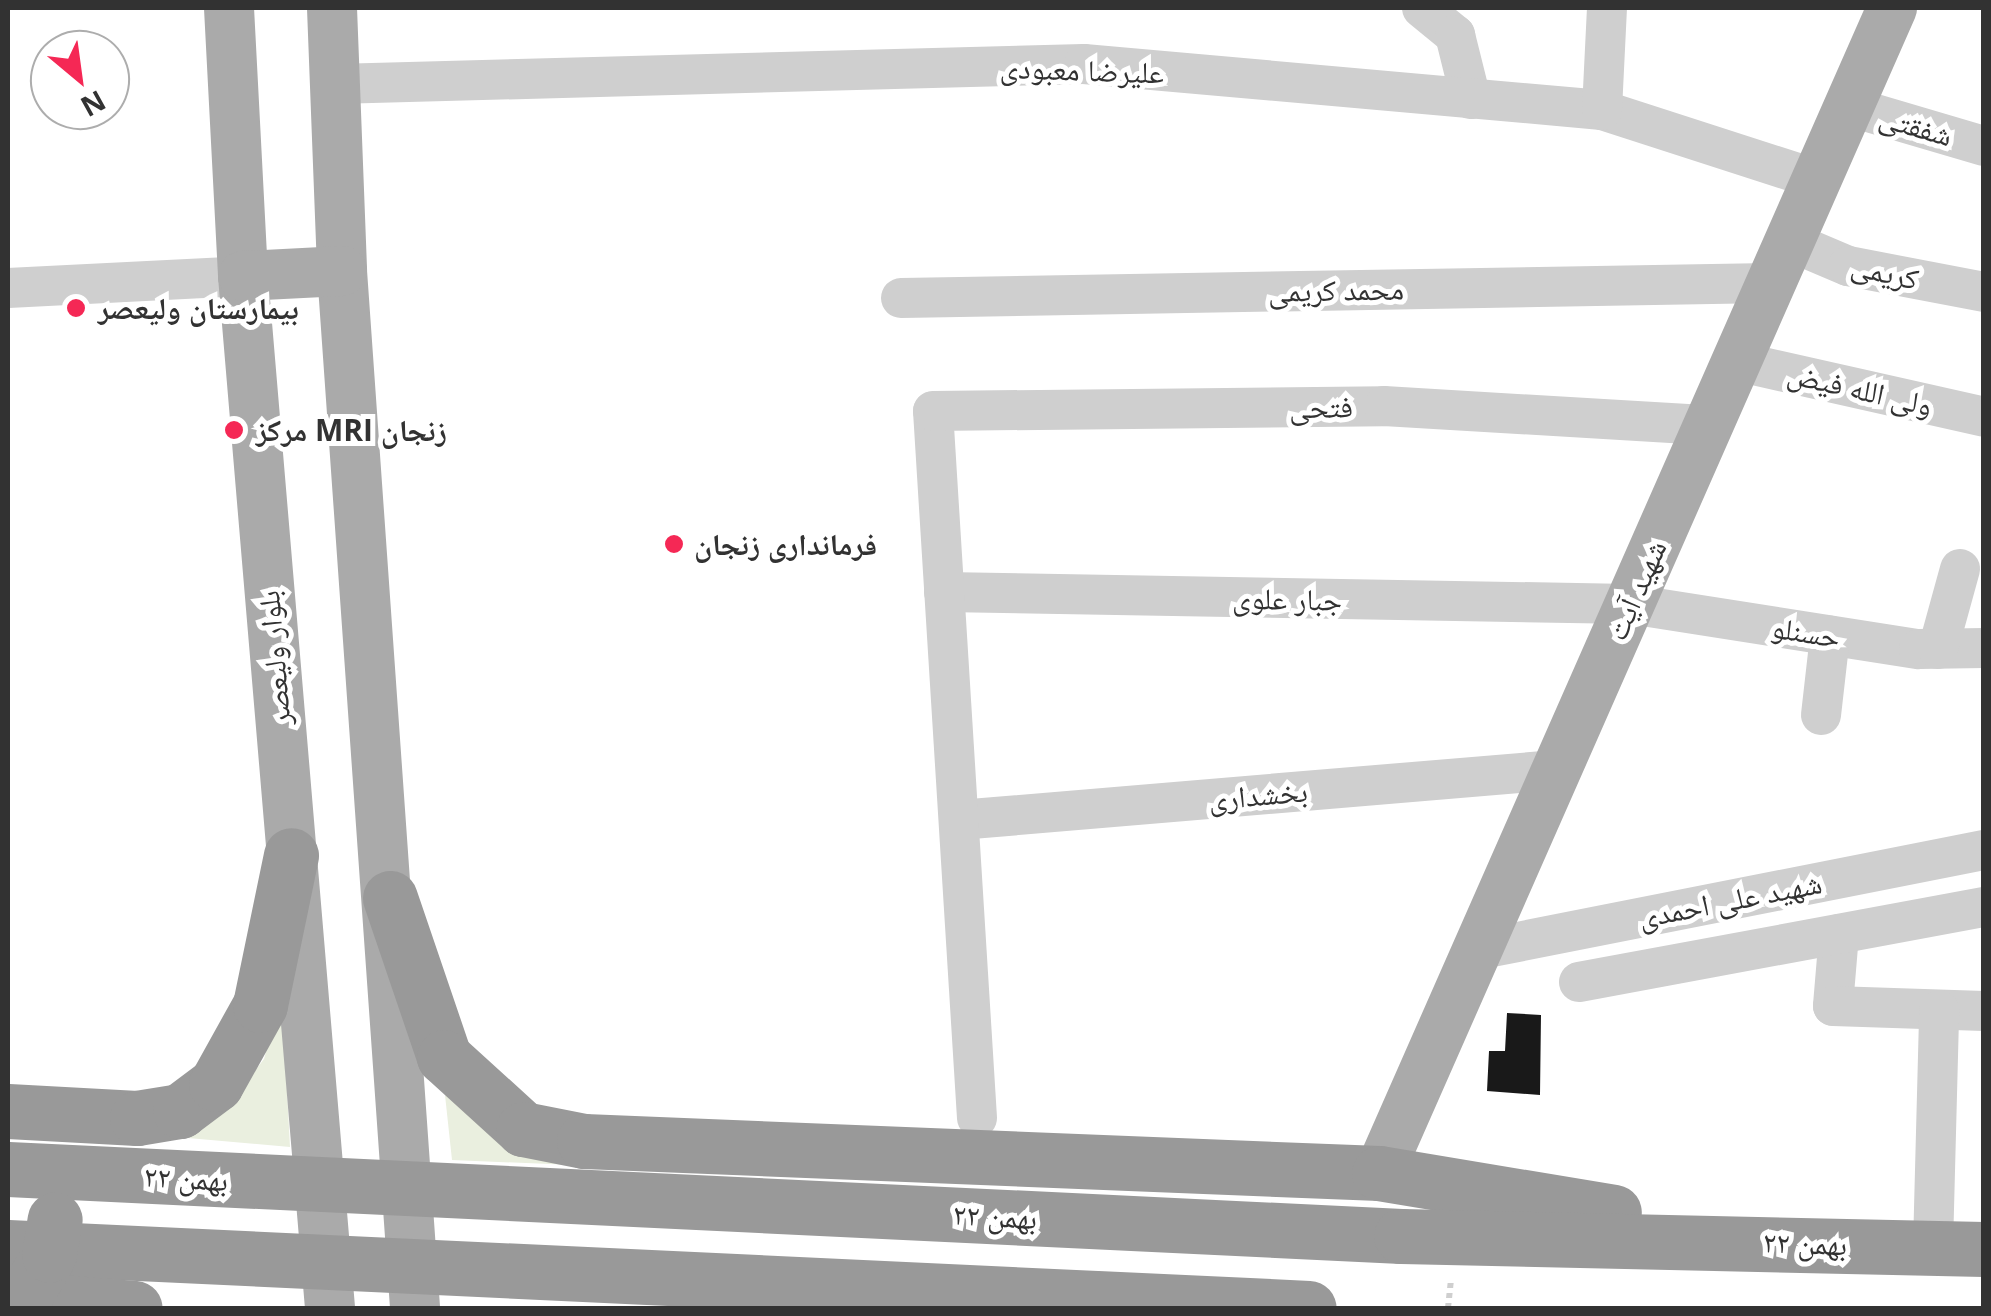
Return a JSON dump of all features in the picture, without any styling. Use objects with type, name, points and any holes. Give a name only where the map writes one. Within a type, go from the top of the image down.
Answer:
[{"type":"highway","points":[[16,1112],[137,1118],[180,1110],[216,1084],[260,1005],[291,855]]},
{"type":"highway","points":[[390,898],[444,1057],[484,1101],[524,1128],[584,1141],[1379,1173],[1800,1243]]},
{"type":"highway","points":[[16,1112],[50,1156],[58,1206],[49,1255],[16,1298]]},
{"type":"highway","points":[[715,1308],[692,1237],[698,1202],[739,1147]]},
{"type":"highway","name":"۲۲ بهمن","points":[[8,1169],[1401,1236],[1958,1248]]},
{"type":"highway","points":[[8,1247],[1310,1308]]},
{"type":"highway","points":[[16,1298],[135,1308]]},
{"type":"main road","name":"بلوار ولیعصر","points":[[230,8],[243,276],[330,1308]]},
{"type":"main road","points":[[332,8],[342,272],[390,898],[415,1308]]},
{"type":"main road","name":"شهید آیت","points":[[1379,1173],[1892,8]]},
{"type":"main road","points":[[243,276],[342,272]]},
{"type":"street","points":[[1422,8],[1455,36],[1471,98]]},
{"type":"street","points":[[1602,110],[1607,8]]},
{"type":"street","name":"علیرضا معبودی","points":[[334,84],[1084,64],[1602,110],[1816,179]]},
{"type":"street","name":"شفقتی","points":[[1848,106],[1984,146]]},
{"type":"street","name":"کریمی","points":[[1780,262],[1848,266],[1984,292]]},
{"type":"street","name":"محمد کریمی","points":[[901,298],[1780,262]]},
{"type":"street","points":[[8,288],[243,276]]},
{"type":"street","name":"ولی الله فیض","points":[[1736,361],[1984,417]]},
{"type":"street","name":"فتحی","points":[[944,592],[933,411],[1384,406],[1708,425]]},
{"type":"street","points":[[1938,649],[1960,569]]},
{"type":"street","points":[[944,592],[978,1118]]},
{"type":"street","name":"جبار علوی","points":[[944,592],[1630,604]]},
{"type":"street","name":"حسنلو","points":[[1630,604],[1830,636],[1938,649],[1984,648]]},
{"type":"street","points":[[1821,715],[1830,636]]},
{"type":"street","name":"بخشداری","points":[[959,820],[1556,770]]},
{"type":"street","name":"شهید علی احمدی","points":[[1477,950],[1984,850]]},
{"type":"street","points":[[1579,982],[1984,907]]},
{"type":"street","points":[[1839,934],[1834,1006],[1984,1011]]},
{"type":"street","points":[[1939,1010],[1958,1248]]},
{"type":"green space","points":[[282,995],[290,1147],[63,1127],[244,1085],[264,1059]]},
{"type":"green space","points":[[445,1095],[598,1166],[452,1160]]},
{"type":"building","points":[[1507,1013],[1541,1015],[1540,1095],[1487,1091],[1489,1051],[1505,1051]]},
{"type":"place","name":"بیمارستان ولیعصر","points":[[76,308]]},
{"type":"place","name":"مرکز MRI زنجان","points":[[234,430]]},
{"type":"place","name":"فرمانداری زنجان","points":[[674,544]]}]
